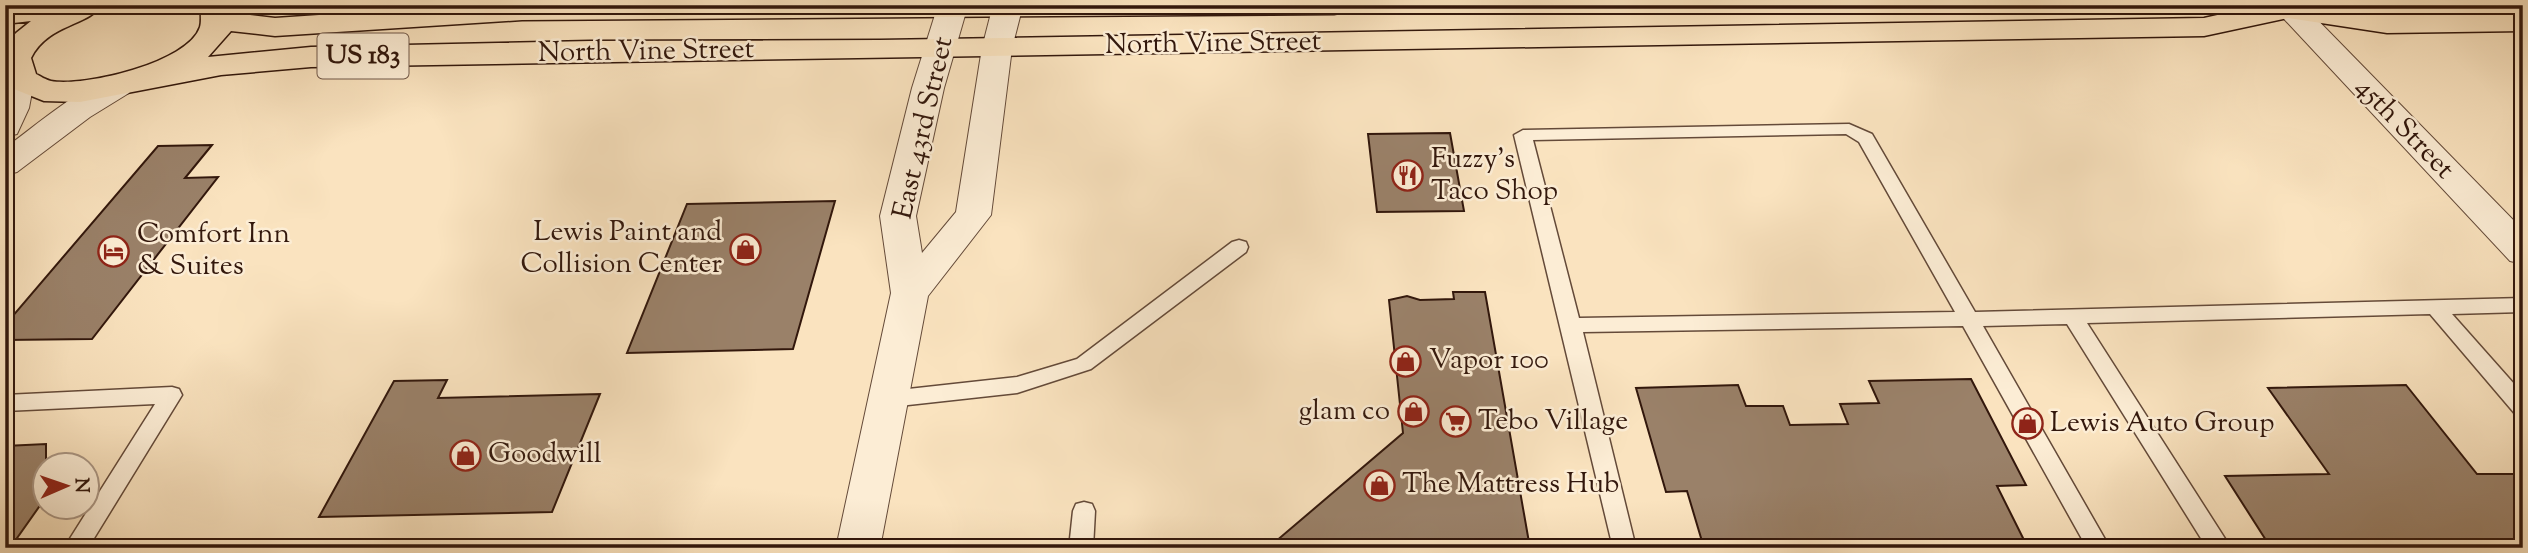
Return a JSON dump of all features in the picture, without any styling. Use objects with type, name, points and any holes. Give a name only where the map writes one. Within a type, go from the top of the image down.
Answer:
[{"type":"highway","points":[[5,15],[70,5]]},
{"type":"highway","points":[[87,5],[39,30],[16,54],[12,69],[29,88],[46,93],[68,93],[127,83],[159,71],[197,48],[209,36],[217,25],[218,10]]},
{"type":"highway","name":"North Vine Street","points":[[218,10],[234,22],[275,27],[341,25],[456,13],[1334,5]]},
{"type":"highway","name":"North Vine Street","points":[[2257,5],[2294,7],[2387,24],[2523,22]]},
{"type":"highway","name":"North Vine Street","points":[[127,83],[221,65],[311,57],[2204,27],[2294,7]]},
{"type":"street","name":"East 43rd Street","points":[[910,293],[973,215],[997,48],[1008,7]]},
{"type":"street","name":"45th Street","points":[[2294,7],[2523,252]]},
{"type":"street","name":"East 43rd Street","points":[[858,548],[910,293],[898,216],[928,88],[953,8]]},
{"type":"street","points":[[5,127],[13,108],[12,69]]},
{"type":"street","points":[[5,164],[79,110],[127,83]]},
{"type":"lane","points":[[1625,548],[1523,135],[1849,129],[1866,138],[2099,548]]},
{"type":"lane","points":[[890,399],[1017,385],[1084,364],[1239,247]]},
{"type":"lane","points":[[1571,325],[1971,319],[2523,305]]},
{"type":"lane","points":[[2435,307],[2523,409]]},
{"type":"lane","points":[[2073,316],[2220,548]]},
{"type":"lane","points":[[5,403],[172,395],[75,548]]},
{"type":"lane","points":[[1081,548],[1084,511]]},
{"type":"building","name":"Fuzzy's Taco Shop","points":[[1450,133],[1464,211],[1377,212],[1368,134]]},
{"type":"building","name":"Comfort Inn & Suites","points":[[212,145],[185,178],[218,177],[92,339],[5,340],[5,325],[158,146]]},
{"type":"building","name":"Lewis Paint and Collision Center","points":[[835,201],[793,349],[627,353],[687,204]]},
{"type":"building","name":"Tebo Village","points":[[1453,292],[1485,292],[1530,548],[1268,548],[1403,433],[1389,300],[1407,296],[1420,300],[1454,299]]},
{"type":"building","points":[[1971,379],[2026,485],[1997,486],[2028,548],[1704,548],[1687,491],[1666,492],[1636,388],[1738,385],[1746,406],[1783,406],[1790,425],[1848,424],[1840,404],[1879,403],[1869,381]]},
{"type":"building","name":"Goodwill","points":[[447,380],[438,398],[600,394],[552,512],[319,517],[394,381]]},
{"type":"building","points":[[2406,385],[2477,474],[2523,474],[2523,548],[2271,548],[2225,476],[2329,474],[2268,388]]},
{"type":"building","points":[[46,444],[46,452],[32,452],[32,517],[10,548],[5,548],[5,446]]},
{"type":"place","name":"Fuzzy's Taco Shop","points":[[1408,176]]},
{"type":"place","name":"Lewis Paint and Collision Center","points":[[745,249]]},
{"type":"place","name":"Comfort Inn & Suites","points":[[114,251]]},
{"type":"place","name":"Vapor 100","points":[[1406,361]]},
{"type":"place","name":"glam co","points":[[1413,412]]},
{"type":"place","name":"Tebo Village","points":[[1455,422]]},
{"type":"place","name":"Lewis Auto Group","points":[[2027,424]]},
{"type":"place","name":"Goodwill","points":[[465,455]]},
{"type":"place","name":"The Mattress Hub","points":[[1379,485]]}]
